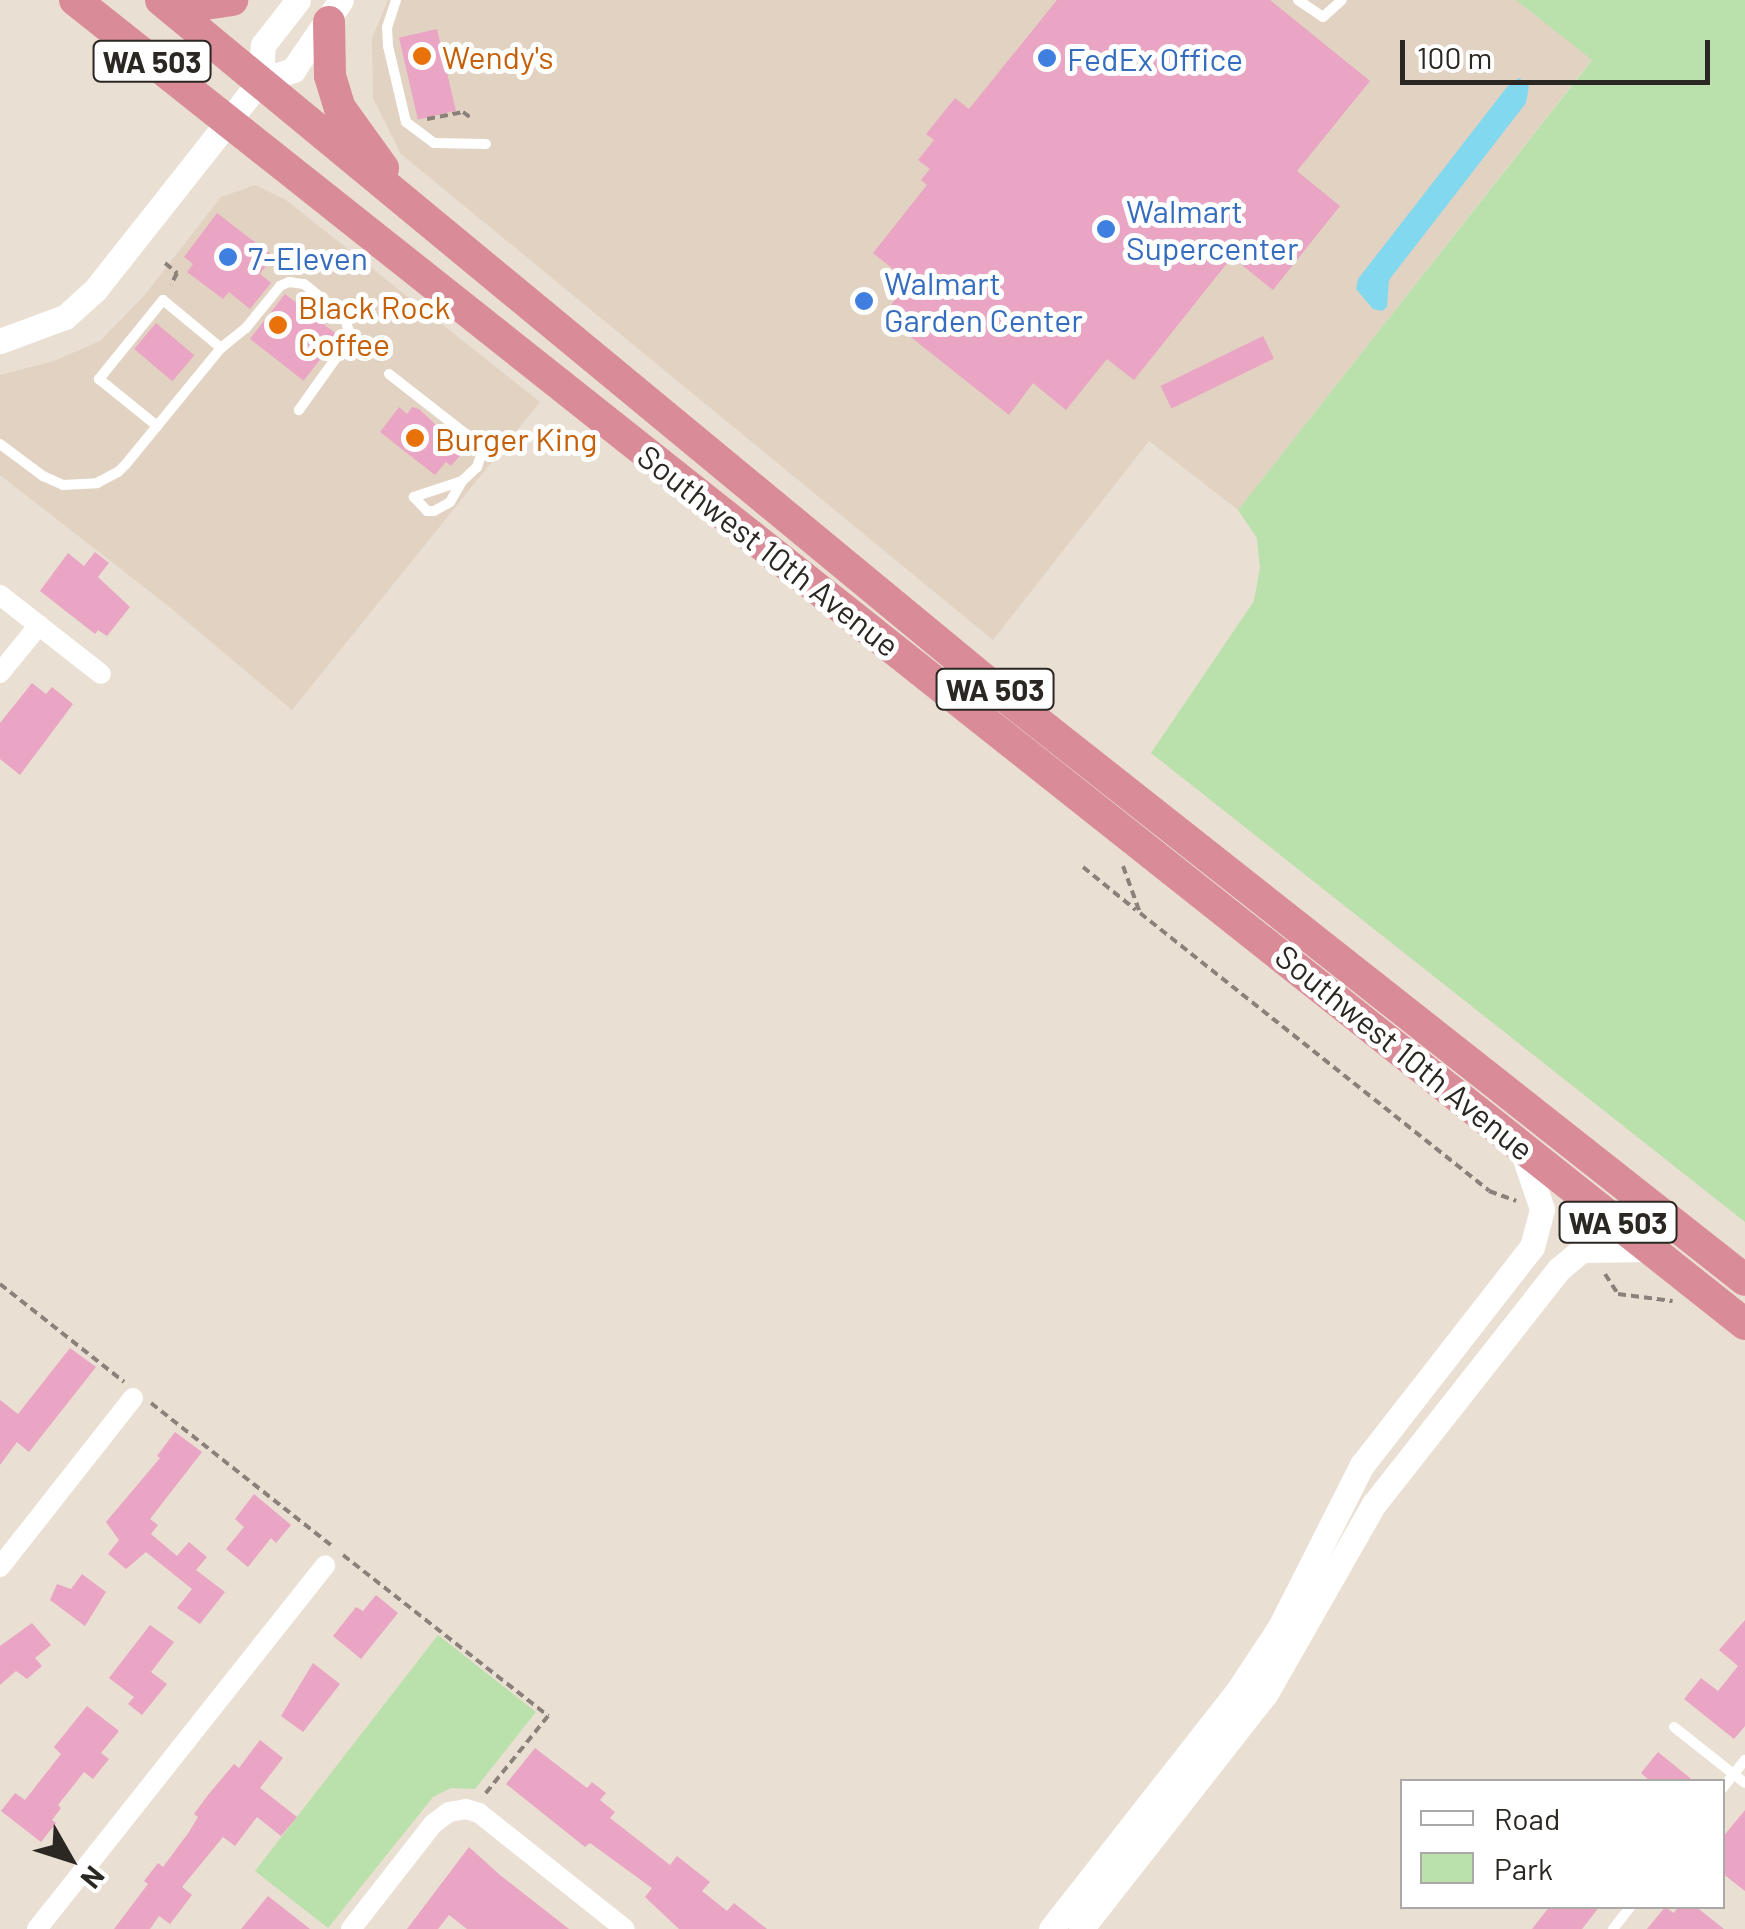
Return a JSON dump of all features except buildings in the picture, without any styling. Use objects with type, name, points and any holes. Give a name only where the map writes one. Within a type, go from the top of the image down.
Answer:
[{"type":"highway","name":"Southwest 10th Avenue","points":[[75,0],[1745,1324]]},
{"type":"highway","points":[[166,4],[232,0]]},
{"type":"highway","name":"Southwest 10th Avenue","points":[[166,4],[987,682],[1745,1280]]},
{"type":"highway","points":[[335,11],[330,76],[340,108],[368,141],[398,194]]},
{"type":"street","points":[[261,80],[263,44],[298,0]]},
{"type":"street","points":[[0,341],[46,326],[82,304],[261,80],[293,70],[335,11]]},
{"type":"street","points":[[0,595],[101,674]]},
{"type":"street","points":[[0,673],[38,625]]},
{"type":"street","points":[[1051,1929],[1237,1692],[1280,1627],[1362,1465],[1532,1246],[1542,1209],[1519,1143]]},
{"type":"street","points":[[1081,1929],[1266,1694],[1374,1504],[1558,1269],[1582,1250],[1651,1249]]},
{"type":"street","points":[[0,1567],[133,1398]]},
{"type":"street","points":[[36,1929],[326,1565]]},
{"type":"street","points":[[351,1929],[433,1824],[466,1809],[626,1929]]},
{"type":"lane","points":[[396,0],[387,27],[388,46],[406,122],[434,144],[486,144]]},
{"type":"lane","points":[[1298,0],[1323,17],[1342,0]]},
{"type":"lane","points":[[0,444],[52,481],[86,486],[118,472],[220,348],[246,328],[284,284],[297,282],[349,322],[352,337],[298,410]]},
{"type":"lane","points":[[157,426],[99,378],[163,300],[220,348]]},
{"type":"lane","points":[[389,374],[476,442],[480,462],[450,502],[426,512],[414,497],[462,481]]},
{"type":"lane","points":[[1674,1727],[1745,1783]]},
{"type":"lane","points":[[1725,1785],[1745,1760]]},
{"type":"lane","points":[[1613,1929],[1629,1909]]},
{"type":"path","points":[[420,120],[463,112],[470,117]]},
{"type":"path","points":[[163,300],[177,273],[165,263]]},
{"type":"path","points":[[1118,854],[1140,912]]},
{"type":"path","points":[[1082,867],[1490,1191],[1514,1202]]},
{"type":"path","points":[[1605,1270],[1606,1280],[1618,1294],[1674,1301]]},
{"type":"path","points":[[0,1284],[548,1716],[466,1809]]},
{"type":"shaded area","points":[[388,0],[1516,0],[1592,59],[1238,510],[1149,441],[993,640],[401,154],[373,98],[372,38]]},
{"type":"shaded area","points":[[255,185],[286,200],[540,402],[292,710],[172,609],[0,475],[0,375],[54,361],[100,341],[144,296],[221,197]]},
{"type":"green space","points":[[1516,0],[1745,0],[1745,1222],[1151,753],[1254,601],[1260,568],[1257,538],[1238,510],[1592,60]]},
{"type":"green space","points":[[438,1635],[536,1712],[475,1789],[451,1788],[433,1797],[328,1928],[255,1871]]},
{"type":"water","points":[[1519,78],[1529,86],[1526,103],[1389,280],[1387,307],[1382,311],[1373,309],[1356,289],[1358,279],[1507,87]]},
{"type":"place","name":"Wendy's","points":[[422,56]]},
{"type":"place","name":"FedEx Office","points":[[1047,58]]},
{"type":"place","name":"Walmart Supercenter","points":[[1106,229]]},
{"type":"place","name":"7-Eleven","points":[[228,257]]},
{"type":"place","name":"Walmart Garden Center","points":[[864,301]]},
{"type":"place","name":"Black Rock Coffee","points":[[278,325]]},
{"type":"place","name":"Burger King","points":[[415,438]]}]
